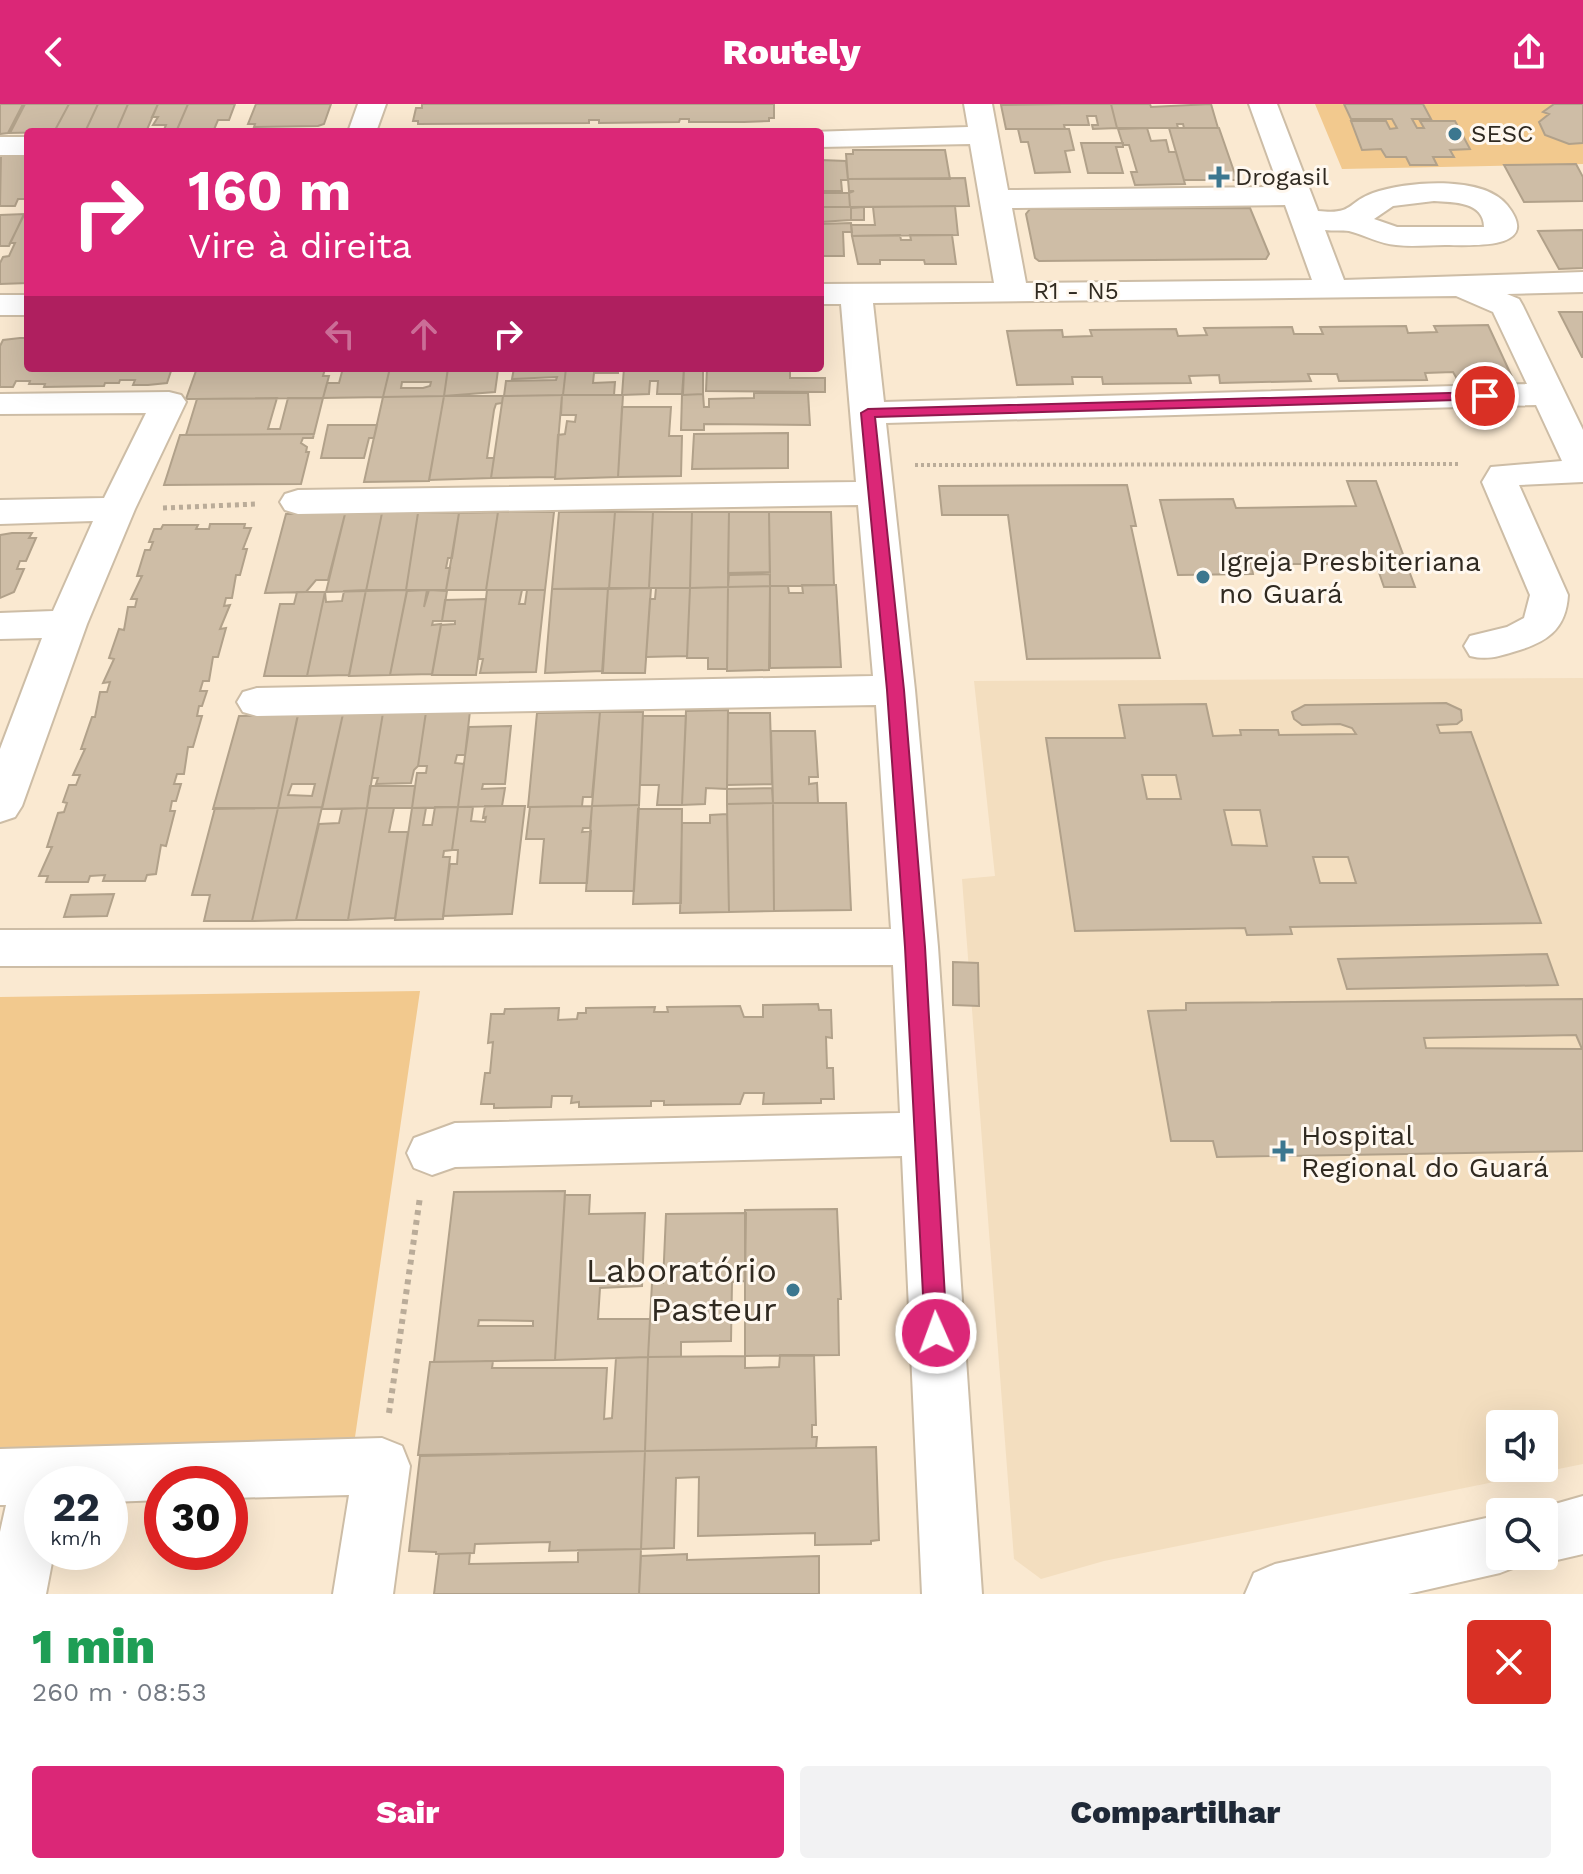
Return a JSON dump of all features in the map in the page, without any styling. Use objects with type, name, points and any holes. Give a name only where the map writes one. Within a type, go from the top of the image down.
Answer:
[{"type":"street","points":[[363,128],[372,104]]},
{"type":"street","points":[[978,104],[1011,290]]},
{"type":"street","points":[[1263,104],[1332,290]]},
{"type":"street","points":[[824,136],[849,126],[983,135]]},
{"type":"street","points":[[0,146],[24,146]]},
{"type":"street","points":[[995,199],[1302,207],[1349,221]]},
{"type":"street","points":[[1484,646],[1529,633],[1544,624],[1550,611],[1549,595],[1500,482],[1504,475],[1583,469],[1546,394],[1514,294],[1583,282]]},
{"type":"street","name":"R1 - N5","points":[[838,294],[1011,290],[1332,290],[1457,284],[1514,294]]},
{"type":"street","points":[[838,294],[868,413],[895,690],[927,1134],[952,1594]]},
{"type":"street","points":[[0,305],[24,305]]},
{"type":"street","points":[[868,413],[1546,394]]},
{"type":"street","points":[[0,404],[168,401],[67,624],[0,806]]},
{"type":"street","points":[[298,502],[875,479]]},
{"type":"street","points":[[0,512],[117,509]]},
{"type":"street","points":[[0,626],[67,624]]},
{"type":"street","points":[[257,702],[895,690]]},
{"type":"street","points":[[0,948],[915,947]]},
{"type":"street","points":[[432,1153],[455,1145],[927,1134]]},
{"type":"street","points":[[16,1594],[20,1477],[382,1466],[363,1594]]},
{"type":"street","points":[[1558,1531],[1583,1525]]},
{"type":"street","points":[[1275,1594],[1486,1547]]},
{"type":"path","points":[[875,479],[1461,464],[1504,475]]},
{"type":"path","points":[[117,509],[298,502]]},
{"type":"path","points":[[382,1466],[424,1173],[432,1153]]},
{"type":"shaded area","name":"SESC","points":[[1315,104],[1583,104],[1583,164],[1342,169]]},
{"type":"shaded area","name":"Hospital Regional do Guará","points":[[1583,678],[1583,1464],[1558,1469],[1558,1410],[1486,1410],[1486,1482],[1494,1482],[1104,1561],[1041,1579],[1014,1559],[962,879],[995,876],[974,681]]},
{"type":"shaded area","points":[[420,991],[354,1444],[0,1450],[0,997]]},
{"type":"building","points":[[0,104],[23,104],[8,133],[0,134]]},
{"type":"building","points":[[25,104],[69,104],[56,128],[24,128],[24,133],[10,133]]},
{"type":"building","points":[[69,104],[98,104],[87,128],[56,128]]},
{"type":"building","points":[[98,104],[128,104],[118,128],[87,128]]},
{"type":"building","points":[[128,104],[158,104],[148,128],[118,128]]},
{"type":"building","points":[[158,104],[188,104],[178,128],[153,125],[158,117],[152,117]]},
{"type":"building","points":[[188,104],[235,104],[229,120],[218,120],[215,128],[178,128]]},
{"type":"building","points":[[256,104],[331,104],[324,124],[318,126],[254,127],[255,124],[248,124]]},
{"type":"building","points":[[422,104],[774,104],[774,118],[744,122],[689,122],[689,119],[680,119],[679,122],[599,123],[599,120],[589,120],[589,123],[418,124],[418,121],[413,121],[416,108],[422,108]]},
{"type":"building","points":[[1111,104],[1117,128],[1093,129],[1092,125],[1098,125],[1096,116],[1087,116],[1089,125],[1064,125],[1065,129],[1006,129],[1001,105]]},
{"type":"building","points":[[1111,104],[1150,104],[1151,107],[1211,104],[1218,128],[1184,128],[1183,124],[1177,124],[1178,128],[1117,128]]},
{"type":"building","points":[[1344,104],[1423,104],[1431,119],[1412,119],[1417,128],[1424,128],[1420,121],[1455,121],[1470,149],[1450,150],[1454,157],[1433,157],[1437,165],[1410,165],[1406,157],[1386,157],[1381,149],[1362,150],[1351,121],[1386,121],[1390,129],[1397,128],[1392,119],[1351,119]]},
{"type":"building","points":[[1554,104],[1583,104],[1583,143],[1569,144],[1545,135],[1539,122],[1549,114],[1543,112]]},
{"type":"building","points":[[1147,128],[1151,141],[1166,140],[1169,152],[1176,152],[1185,184],[1135,185],[1131,172],[1137,172],[1129,145],[1123,145],[1118,129]]},
{"type":"building","points":[[1169,128],[1219,128],[1237,180],[1184,180]]},
{"type":"building","points":[[1018,129],[1069,129],[1074,150],[1065,151],[1070,172],[1035,173],[1028,142],[1021,142]]},
{"type":"building","points":[[1081,143],[1123,143],[1123,147],[1116,147],[1123,173],[1088,173]]},
{"type":"building","points":[[853,150],[945,150],[950,179],[848,179],[846,154],[853,154]]},
{"type":"building","points":[[24,155],[24,199],[18,199],[15,206],[0,206],[1,156]]},
{"type":"building","points":[[824,160],[846,161],[848,180],[841,180],[842,191],[824,191]]},
{"type":"building","points":[[1576,164],[1583,177],[1583,201],[1524,202],[1504,165]]},
{"type":"building","points":[[965,178],[969,206],[850,207],[849,193],[854,191],[849,191],[848,179]]},
{"type":"building","points":[[824,193],[849,193],[850,207],[824,207]]},
{"type":"building","points":[[955,206],[958,235],[852,236],[851,225],[875,225],[873,207]]},
{"type":"building","points":[[824,207],[864,207],[851,208],[851,220],[824,222]]},
{"type":"building","points":[[864,207],[864,220],[851,220],[851,208]]},
{"type":"building","points":[[1250,208],[1269,254],[1266,259],[1039,261],[1035,258],[1026,214],[1030,209]]},
{"type":"building","points":[[24,214],[9,246],[0,246],[0,215]]},
{"type":"building","points":[[24,215],[24,283],[0,284],[0,263],[3,257],[9,256],[15,243],[10,243]]},
{"type":"building","points":[[851,223],[852,232],[843,232],[844,256],[824,256],[824,224]]},
{"type":"building","points":[[1583,230],[1583,268],[1559,269],[1538,231]]},
{"type":"building","points":[[900,235],[901,240],[911,240],[910,235],[952,235],[956,264],[880,260],[880,264],[858,264],[852,236]]},
{"type":"building","points":[[1559,312],[1583,312],[1583,357],[1582,357]]},
{"type":"building","points":[[1488,325],[1513,379],[1457,379],[1453,372],[1425,373],[1427,380],[1339,381],[1337,374],[1308,374],[1311,381],[1220,383],[1219,375],[1189,376],[1191,383],[1103,384],[1102,377],[1072,377],[1073,384],[1017,385],[1007,331],[1062,330],[1063,337],[1092,336],[1090,330],[1176,329],[1178,336],[1207,335],[1204,328],[1292,327],[1294,334],[1323,334],[1320,327],[1406,326],[1408,333],[1437,332],[1434,326]]},
{"type":"building","points":[[24,338],[24,372],[171,372],[167,383],[148,385],[133,385],[135,380],[120,380],[119,383],[105,383],[104,386],[44,387],[45,384],[16,381],[13,387],[0,387],[0,346],[3,340]]},
{"type":"building","points":[[196,372],[324,372],[323,376],[329,376],[323,398],[186,399]]},
{"type":"building","points":[[342,372],[389,372],[383,397],[323,398],[327,383],[339,383]]},
{"type":"building","points":[[389,372],[447,372],[444,396],[383,397]],"holes":[[[402,382],[431,382],[430,386],[423,388],[401,388]]]},
{"type":"building","points":[[447,372],[498,372],[495,392],[444,396]]},
{"type":"building","points":[[513,372],[566,372],[563,395],[504,396],[506,381],[556,380],[557,377],[512,379]]},
{"type":"building","points":[[566,372],[618,372],[594,373],[593,383],[615,382],[614,395],[563,395]]},
{"type":"building","points":[[624,372],[684,372],[683,394],[657,394],[658,381],[650,381],[649,394],[622,395]]},
{"type":"building","points":[[684,372],[703,372],[703,394],[682,395]]},
{"type":"building","points":[[707,372],[790,372],[790,378],[825,378],[825,392],[706,391]]},
{"type":"building","points":[[754,393],[808,393],[810,425],[704,424],[704,430],[681,430],[682,395],[703,394],[704,407],[709,407],[709,399],[754,398]]},
{"type":"building","points":[[562,395],[555,477],[491,478],[503,396]]},
{"type":"building","points":[[562,395],[623,395],[618,477],[555,479],[558,435],[565,434],[567,421],[575,422],[576,415],[561,415]]},
{"type":"building","points":[[444,396],[503,396],[502,403],[496,404],[494,410],[487,458],[494,458],[491,478],[429,480]]},
{"type":"building","points":[[444,396],[429,481],[364,482],[383,397]]},
{"type":"building","points":[[277,398],[268,429],[280,429],[288,398],[323,398],[314,434],[186,435],[197,399]]},
{"type":"building","points":[[622,407],[671,407],[669,436],[682,436],[681,476],[618,477]]},
{"type":"building","points":[[328,425],[377,425],[374,438],[369,438],[364,458],[321,458]]},
{"type":"building","points":[[788,433],[788,468],[692,469],[694,434]]},
{"type":"building","points":[[314,434],[313,438],[303,438],[301,443],[309,452],[301,484],[164,485],[180,435]]},
{"type":"building","points":[[1347,481],[1376,481],[1415,587],[1384,587],[1376,564],[1251,564],[1253,574],[1178,575],[1160,500],[1233,499],[1236,508],[1356,506]]},
{"type":"building","points":[[1127,485],[1136,526],[1131,526],[1160,658],[1027,659],[1008,515],[942,515],[939,486]]},
{"type":"building","points":[[498,512],[486,590],[446,590],[459,513]]},
{"type":"building","points":[[498,512],[554,512],[545,590],[486,590]]},
{"type":"building","points":[[559,512],[615,512],[609,589],[552,589]]},
{"type":"building","points":[[615,512],[653,512],[649,588],[609,589]]},
{"type":"building","points":[[653,512],[692,512],[690,588],[649,588]]},
{"type":"building","points":[[692,512],[729,512],[728,587],[690,588]]},
{"type":"building","points":[[729,512],[769,512],[770,572],[728,573]]},
{"type":"building","points":[[769,512],[831,512],[834,585],[770,586]]},
{"type":"building","points":[[382,513],[418,513],[406,590],[366,591]]},
{"type":"building","points":[[382,513],[366,591],[326,592],[345,514]]},
{"type":"building","points":[[418,513],[459,513],[452,558],[448,558],[446,568],[450,568],[446,590],[406,590]]},
{"type":"building","points":[[286,514],[345,514],[328,580],[316,580],[306,592],[265,593]]},
{"type":"building","points":[[210,524],[245,524],[244,528],[251,528],[232,598],[226,598],[224,606],[230,605],[220,629],[226,628],[218,657],[213,657],[209,681],[203,681],[200,691],[207,691],[202,706],[199,706],[197,716],[202,716],[193,747],[188,747],[184,774],[177,774],[174,784],[181,784],[176,801],[172,801],[170,811],[175,811],[166,846],[161,845],[156,874],[147,875],[145,881],[103,881],[105,875],[90,876],[88,882],[46,882],[48,876],[39,876],[52,847],[47,847],[58,813],[64,812],[67,803],[63,802],[69,785],[76,785],[80,775],[73,775],[85,749],[81,749],[92,717],[95,717],[100,692],[107,692],[110,682],[103,683],[114,659],[109,658],[119,629],[124,630],[128,607],[135,607],[137,599],[131,599],[142,576],[137,576],[145,550],[150,550],[153,542],[149,542],[154,529],[161,529],[163,525],[198,525],[196,529],[209,529]]},
{"type":"building","points":[[32,533],[29,538],[36,538],[26,561],[20,561],[17,569],[24,569],[14,592],[0,598],[0,535]]},
{"type":"building","points":[[770,574],[770,586],[728,587],[729,575]]},
{"type":"building","points":[[802,585],[836,585],[841,667],[770,668],[770,586],[788,586],[789,593],[803,593]]},
{"type":"building","points":[[770,586],[769,670],[727,671],[728,587]]},
{"type":"building","points":[[728,587],[727,669],[708,669],[708,658],[687,658],[690,588]]},
{"type":"building","points":[[608,588],[651,588],[645,673],[602,673]]},
{"type":"building","points":[[608,588],[603,671],[545,673],[552,589]]},
{"type":"building","points":[[656,588],[690,588],[687,656],[646,657],[650,599],[655,599]]},
{"type":"building","points":[[366,590],[407,590],[390,675],[349,676]]},
{"type":"building","points":[[366,590],[349,675],[307,676],[325,592],[326,602],[342,601],[344,591]]},
{"type":"building","points":[[427,590],[424,607],[429,590],[447,591],[442,621],[433,621],[432,625],[441,624],[432,674],[390,675],[407,591]]},
{"type":"building","points":[[487,590],[522,590],[519,604],[525,604],[527,590],[545,590],[536,672],[480,673]]},
{"type":"building","points":[[297,592],[325,592],[307,676],[264,676],[280,604],[294,604]]},
{"type":"building","points":[[486,599],[476,675],[432,675],[441,625],[455,624],[455,621],[442,621],[445,600]]},
{"type":"building","points":[[1446,703],[1461,710],[1462,720],[1457,724],[1437,725],[1440,733],[1471,732],[1541,923],[1290,927],[1292,934],[1247,935],[1245,928],[1075,931],[1046,738],[1125,738],[1119,705],[1206,704],[1213,736],[1241,735],[1240,730],[1278,730],[1279,735],[1356,734],[1352,728],[1340,724],[1302,725],[1294,719],[1292,712],[1305,705]],"holes":[[[1142,775],[1176,775],[1181,799],[1147,799]],[[1224,810],[1260,810],[1267,846],[1232,845]],[[1313,857],[1348,857],[1356,883],[1320,883]]]},
{"type":"building","points":[[728,710],[727,789],[706,788],[705,804],[682,805],[686,711]]},
{"type":"building","points":[[470,711],[465,755],[457,755],[455,763],[464,764],[458,807],[412,808],[417,773],[426,773],[427,766],[418,766],[426,712]]},
{"type":"building","points":[[426,712],[418,766],[411,783],[376,784],[378,778],[372,778],[383,713]]},
{"type":"building","points":[[600,712],[643,712],[639,805],[592,806]]},
{"type":"building","points":[[600,712],[592,797],[583,797],[582,806],[528,807],[537,713]]},
{"type":"building","points":[[383,713],[367,808],[322,809],[343,714]]},
{"type":"building","points":[[728,713],[770,713],[772,784],[727,785]]},
{"type":"building","points":[[298,714],[343,714],[322,807],[278,808]],"holes":[[[292,784],[315,784],[312,796],[288,795]]]},
{"type":"building","points":[[298,715],[278,808],[213,809],[239,716]]},
{"type":"building","points":[[643,716],[686,716],[682,805],[657,805],[659,785],[640,785]]},
{"type":"building","points":[[511,726],[505,784],[483,784],[482,789],[505,788],[502,806],[458,807],[469,727]]},
{"type":"building","points":[[771,731],[815,731],[818,777],[809,777],[809,784],[817,783],[818,803],[773,803]]},
{"type":"building","points":[[370,786],[415,786],[412,808],[367,808]]},
{"type":"building","points":[[772,788],[773,803],[727,804],[727,789]]},
{"type":"building","points":[[773,803],[774,911],[729,912],[727,804]]},
{"type":"building","points":[[773,803],[846,803],[851,910],[774,911]]},
{"type":"building","points":[[639,805],[634,891],[586,891],[592,806]]},
{"type":"building","points":[[485,806],[525,806],[512,914],[443,916],[450,864],[457,864],[458,850],[452,850],[458,807],[473,807],[471,821],[485,822]]},
{"type":"building","points":[[592,806],[590,828],[583,828],[582,832],[591,831],[587,883],[540,883],[544,839],[526,839],[530,807]]},
{"type":"building","points":[[322,807],[296,920],[252,921],[278,808]]},
{"type":"building","points":[[435,807],[458,807],[452,850],[444,851],[443,857],[450,857],[443,919],[395,920],[412,808],[426,808],[423,825],[432,825]]},
{"type":"building","points":[[215,808],[278,808],[252,921],[204,921],[210,895],[192,895]]},
{"type":"building","points":[[367,808],[348,920],[296,920],[319,824],[339,823],[342,809]]},
{"type":"building","points":[[367,808],[394,808],[389,832],[408,832],[395,918],[348,920]]},
{"type":"building","points":[[638,809],[682,809],[681,903],[633,904]]},
{"type":"building","points":[[727,814],[729,912],[680,913],[682,823],[710,823],[710,815]]},
{"type":"building","points":[[114,894],[107,916],[64,917],[71,895]]},
{"type":"building","points":[[1547,954],[1558,985],[1347,989],[1338,959]]},
{"type":"building","points":[[953,962],[978,963],[979,1006],[953,1005]]},
{"type":"building","points":[[1583,999],[1583,1151],[1217,1157],[1213,1141],[1171,1141],[1148,1011],[1186,1010],[1186,1003]],"holes":[[[1576,1035],[1582,1049],[1426,1048],[1424,1038]]]},
{"type":"building","points":[[818,1004],[819,1010],[831,1010],[832,1038],[826,1037],[827,1068],[833,1068],[834,1099],[821,1099],[821,1103],[763,1104],[764,1093],[744,1093],[740,1104],[664,1105],[664,1101],[651,1101],[651,1106],[579,1107],[579,1102],[571,1103],[572,1096],[552,1096],[551,1107],[494,1108],[494,1104],[481,1104],[485,1073],[490,1073],[493,1042],[488,1043],[491,1014],[504,1014],[505,1009],[559,1008],[558,1020],[577,1019],[578,1013],[586,1013],[586,1008],[655,1007],[654,1012],[668,1012],[667,1007],[740,1006],[744,1017],[763,1017],[763,1005]]},
{"type":"building","points":[[565,1191],[555,1360],[434,1362],[454,1192]],"holes":[[[479,1320],[533,1321],[533,1326],[478,1326]]]},
{"type":"building","points":[[565,1195],[590,1195],[589,1214],[645,1213],[642,1286],[600,1288],[598,1319],[650,1319],[648,1357],[555,1360]]},
{"type":"building","name":"Laboratório Pasteur","points":[[837,1209],[841,1299],[838,1299],[839,1355],[745,1356],[745,1210]]},
{"type":"building","points":[[746,1213],[745,1281],[732,1282],[731,1341],[681,1342],[681,1357],[648,1357],[652,1283],[663,1283],[666,1214]]},
{"type":"building","points":[[780,1355],[814,1355],[816,1425],[812,1425],[812,1437],[817,1437],[816,1448],[645,1451],[648,1357],[745,1356],[745,1368],[779,1367]]},
{"type":"building","points":[[648,1357],[645,1451],[418,1455],[430,1362],[493,1361],[492,1368],[607,1368],[604,1419],[612,1418],[616,1358]]},
{"type":"building","points":[[876,1447],[879,1540],[871,1541],[871,1544],[815,1545],[815,1533],[698,1536],[699,1477],[676,1478],[674,1548],[641,1549],[645,1451]]},
{"type":"building","points":[[645,1451],[641,1549],[549,1551],[550,1542],[475,1544],[474,1553],[409,1551],[420,1456]]},
{"type":"building","points":[[641,1549],[639,1594],[434,1594],[439,1554],[470,1553],[469,1564],[578,1562],[578,1550]]},
{"type":"building","points":[[687,1554],[687,1560],[819,1556],[819,1594],[639,1594],[641,1556]]},
{"type":"place","name":"SESC","points":[[1455,134]]},
{"type":"place","name":"Drogasil","points":[[1219,177]]},
{"type":"place","name":"Igreja Presbiteriana no Guará","points":[[1203,577]]},
{"type":"place","name":"Hospital Regional do Guará","points":[[1283,1151]]},
{"type":"place","name":"Laboratório Pasteur","points":[[793,1290]]},
{"type":"route","points":[[936,1333],[915,947],[895,690],[868,413],[1485,396]]}]
